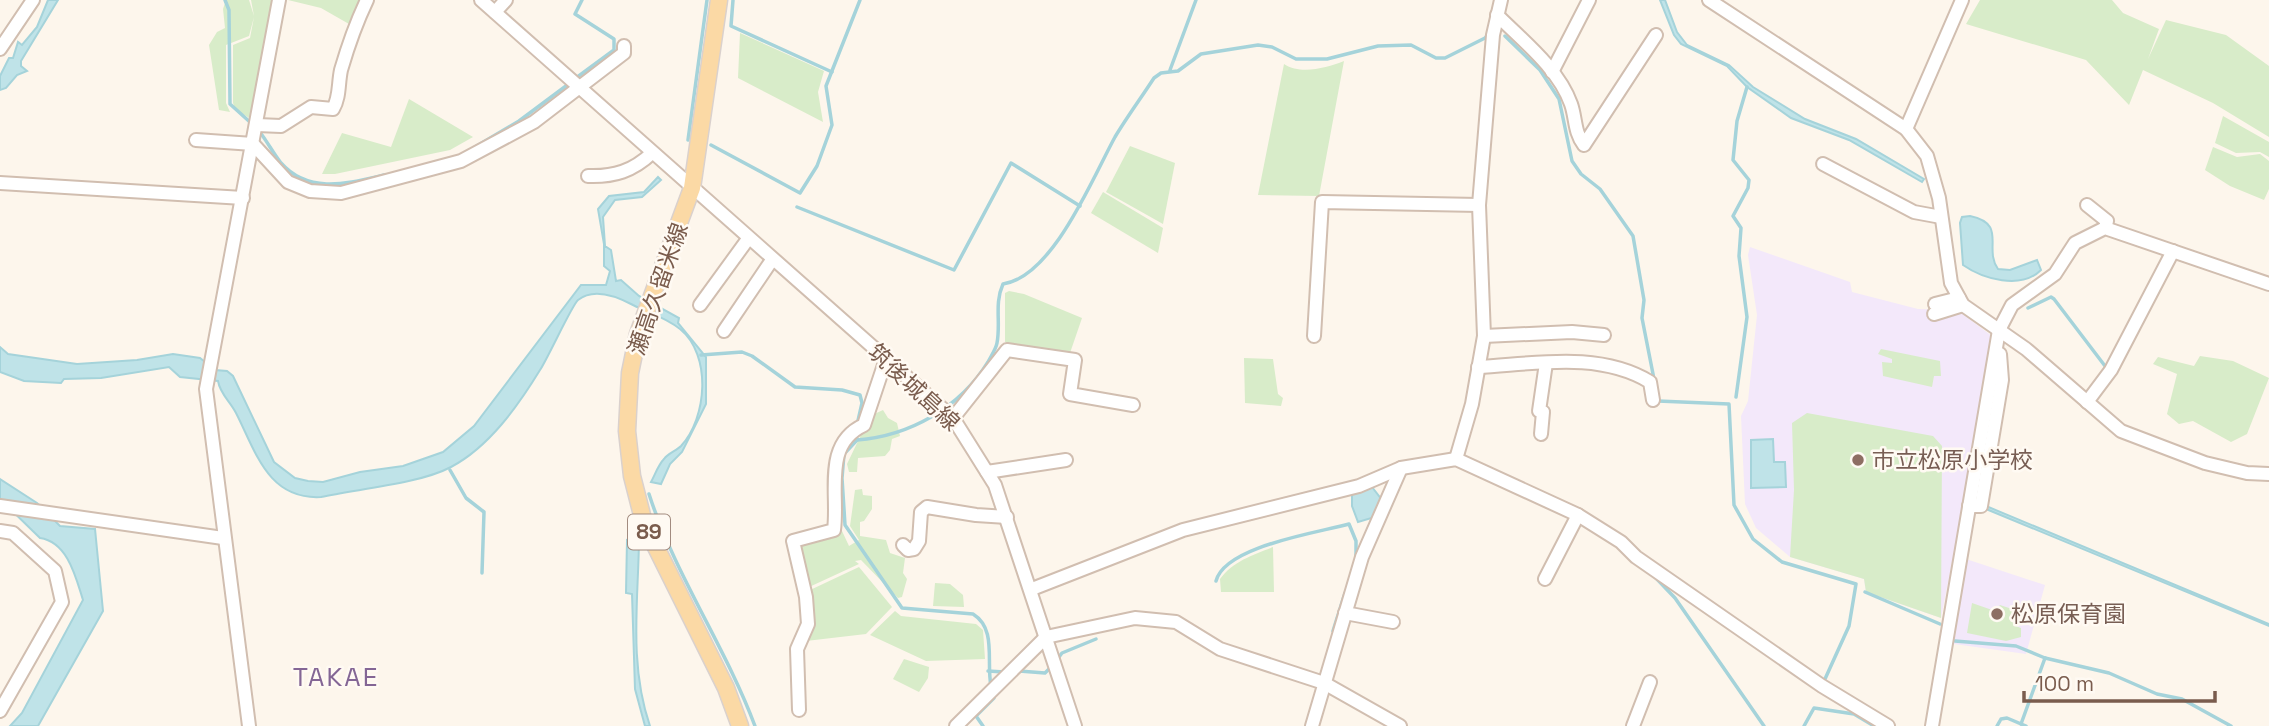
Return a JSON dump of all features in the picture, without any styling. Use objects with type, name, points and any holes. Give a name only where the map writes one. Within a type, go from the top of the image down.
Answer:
[{"type":"main road","name":"瀬高久留米線","points":[[719,0],[692,188],[643,323],[630,373],[627,431],[632,476],[644,523],[726,688],[740,726]]},
{"type":"street","points":[[0,50],[33,0]]},
{"type":"street","points":[[249,726],[206,390],[279,0]]},
{"type":"street","points":[[257,125],[281,126],[311,107],[333,109],[338,101],[340,74],[352,33],[367,0]]},
{"type":"street","name":"筑後城島線","points":[[481,0],[953,418],[987,472],[1007,517],[1075,726]]},
{"type":"street","points":[[495,12],[506,0]]},
{"type":"street","points":[[1456,459],[1472,404],[1483,336],[1479,205],[1497,15],[1501,0]]},
{"type":"street","points":[[1552,72],[1589,0]]},
{"type":"street","points":[[1709,0],[1906,129],[1927,156],[1941,217],[1951,283],[1961,302],[1999,333],[2026,349],[2121,431],[2204,463],[2247,473],[2269,474]]},
{"type":"street","points":[[1906,129],[1962,0]]},
{"type":"street","points":[[1497,15],[1552,72],[1571,103],[1577,135],[1584,145],[1656,35]]},
{"type":"street","points":[[196,140],[253,144],[288,182],[310,191],[341,193],[452,165],[534,122],[624,53],[624,46]]},
{"type":"street","points":[[588,176],[613,177],[641,163],[652,153]]},
{"type":"street","points":[[1823,164],[1914,212],[1941,217]]},
{"type":"street","points":[[0,183],[243,198]]},
{"type":"street","points":[[1314,336],[1322,202],[1479,205]]},
{"type":"street","points":[[2087,205],[2107,221],[2105,228]]},
{"type":"street","points":[[1932,726],[1999,333],[2012,305],[2055,274],[2075,243],[2105,228],[2269,284]]},
{"type":"street","points":[[700,305],[748,239]]},
{"type":"street","points":[[2087,402],[2111,370],[2173,251]]},
{"type":"street","points":[[724,331],[772,260]]},
{"type":"street","points":[[1935,309],[1961,302]]},
{"type":"street","points":[[1483,336],[1572,332],[1604,335]]},
{"type":"street","points":[[953,418],[1007,350],[1075,360],[1070,394],[1133,405]]},
{"type":"street","points":[[799,710],[797,649],[808,624],[793,541],[834,530],[836,458],[854,429],[864,425],[886,359]]},
{"type":"street","points":[[1478,367],[1546,363],[1609,365],[1650,382],[1653,400]]},
{"type":"street","points":[[1541,434],[1543,412],[1539,411],[1546,363]]},
{"type":"street","points":[[1032,589],[1183,530],[1359,486],[1401,468],[1456,459],[1577,515],[1621,542],[1636,556],[1822,686],[1888,726]]},
{"type":"street","points":[[987,472],[1066,460]]},
{"type":"street","points":[[1312,726],[1362,557],[1401,468]]},
{"type":"street","points":[[0,506],[223,538]]},
{"type":"street","points":[[903,545],[908,551],[914,549],[919,541],[921,513],[927,507],[1007,517]]},
{"type":"street","points":[[1545,579],[1577,515]]},
{"type":"street","points":[[0,531],[13,533],[55,571],[62,602],[0,711]]},
{"type":"street","points":[[1345,613],[1393,622]]},
{"type":"street","points":[[956,726],[1046,636],[1135,618],[1176,622],[1220,649],[1324,683],[1400,726]]},
{"type":"street","points":[[1633,726],[1650,681]]},
{"type":"shaded area","name":"市立松原小学校","points":[[1750,247],[1850,282],[1852,292],[1918,309],[1957,310],[1996,339],[1941,618],[1866,592],[1864,579],[1790,557],[1756,528],[1745,504],[1741,416],[1748,401],[1757,315],[1748,255]]},
{"type":"shaded area","name":"松原保育園","points":[[1966,559],[2045,585],[2026,654],[1954,644]]},
{"type":"green space","points":[[226,0],[249,0],[254,16],[251,0],[275,0],[254,121],[235,109],[233,103],[233,45],[250,38],[254,17],[249,36],[226,45],[226,103],[230,112],[219,110],[209,45],[217,32],[225,28],[223,9]]},
{"type":"green space","points":[[288,0],[362,0],[349,24],[321,8]]},
{"type":"green space","points":[[1980,0],[2112,0],[2123,13],[2159,29],[2148,59],[2166,20],[2226,35],[2269,66],[2269,137],[2213,103],[2143,70],[2129,105],[2086,60],[1966,24]]},
{"type":"green space","points":[[740,33],[824,71],[818,92],[823,122],[738,78]]},
{"type":"green space","points":[[1344,61],[1319,196],[1258,195],[1284,64],[1306,70]]},
{"type":"green space","points":[[409,99],[473,137],[450,150],[335,174],[322,174],[342,133],[391,147]]},
{"type":"green space","points":[[2223,116],[2269,142],[2269,157],[2260,152],[2236,153],[2215,143]]},
{"type":"green space","points":[[1130,146],[1175,163],[1163,224],[1106,192]]},
{"type":"green space","points":[[2213,147],[2237,157],[2260,154],[2269,161],[2269,189],[2264,200],[2230,186],[2205,170]]},
{"type":"green space","points":[[1103,192],[1163,228],[1158,253],[1091,213]]},
{"type":"green space","points":[[1009,291],[1024,294],[1082,318],[1070,353],[1005,342],[1005,293]]},
{"type":"green space","points":[[1881,349],[1940,361],[1941,376],[1934,376],[1932,387],[1883,376],[1882,362],[1892,363],[1892,359],[1878,354]]},
{"type":"green space","points":[[2200,356],[2233,361],[2269,378],[2247,434],[2231,442],[2193,421],[2179,424],[2167,414],[2177,374],[2153,364],[2158,357],[2194,366]]},
{"type":"green space","points":[[1244,358],[1273,359],[1278,394],[1283,398],[1281,406],[1245,403]]},
{"type":"green space","points":[[883,410],[888,418],[897,423],[900,436],[892,439],[890,450],[885,456],[858,458],[857,472],[849,472],[847,464],[870,416]]},
{"type":"green space","points":[[1807,413],[1933,436],[1942,446],[1941,618],[1866,592],[1864,579],[1790,557],[1794,490],[1792,423]]},
{"type":"green space","points":[[862,489],[863,495],[872,496],[872,509],[864,521],[860,522],[860,536],[886,540],[890,553],[905,558],[903,573],[907,579],[902,597],[898,598],[861,560],[855,561],[859,564],[807,588],[796,544],[842,531],[849,546],[859,540],[850,526],[855,490]]},
{"type":"green space","points":[[1273,547],[1274,592],[1221,592],[1220,579],[1225,573],[1244,559]]},
{"type":"green space","points":[[859,567],[892,607],[866,634],[806,641],[808,591]]},
{"type":"green space","points":[[935,583],[950,584],[963,595],[964,607],[933,606]]},
{"type":"green space","points":[[1972,603],[1995,611],[2000,605],[2018,611],[2013,625],[2021,628],[2021,637],[2006,641],[1967,633]]},
{"type":"green space","points":[[895,611],[901,616],[976,624],[983,630],[985,659],[926,661],[870,635]]},
{"type":"green space","points":[[904,659],[929,667],[928,678],[919,692],[893,679]]},
{"type":"water","points":[[48,0],[58,0],[21,61],[21,66],[27,71],[17,75],[6,88],[0,90],[0,76],[9,58],[13,58],[18,42],[22,45],[37,27]]},
{"type":"water","points":[[1660,0],[1665,0],[1677,32],[1687,45],[1729,65],[1753,87],[1805,119],[1856,139],[1924,179],[1922,182],[1849,140],[1791,118],[1747,87],[1727,66],[1681,44],[1674,35]]},
{"type":"water","points":[[658,177],[661,180],[642,197],[615,200],[603,217],[605,246],[611,250],[616,281],[621,280],[639,296],[679,318],[678,323],[706,357],[706,404],[682,452],[670,464],[661,484],[651,482],[658,467],[690,434],[701,404],[701,370],[697,354],[680,329],[663,318],[613,296],[591,294],[578,300],[544,364],[522,398],[490,437],[465,459],[422,478],[321,497],[303,496],[288,491],[266,471],[218,381],[180,377],[169,367],[101,378],[64,379],[61,383],[24,381],[0,372],[0,347],[8,354],[77,364],[137,360],[173,354],[200,358],[215,370],[227,371],[233,376],[274,462],[295,478],[323,482],[360,472],[403,466],[443,452],[474,426],[581,285],[606,285],[610,271],[604,266],[604,244],[598,209],[609,196],[644,192]]},
{"type":"water","points":[[1970,216],[1981,220],[1992,231],[1994,261],[1998,269],[2010,270],[2037,260],[2041,270],[2023,280],[2013,281],[1991,278],[1963,265],[1960,223],[1962,217]]},
{"type":"water","points":[[1773,439],[1774,462],[1785,462],[1786,487],[1751,488],[1751,440]]},
{"type":"water","points":[[0,479],[37,503],[60,526],[95,529],[103,611],[38,726],[10,726],[22,713],[83,600],[74,572],[58,546],[40,538],[0,499]]},
{"type":"water","points":[[1372,487],[1382,500],[1375,517],[1358,522],[1352,506],[1352,494]]},
{"type":"water","points":[[1986,506],[2269,624],[2269,626],[1986,509]]},
{"type":"water","points":[[627,540],[639,542],[637,657],[643,703],[650,726],[645,726],[635,689],[632,594],[626,593]]},
{"type":"waterway","points":[[225,0],[229,10],[230,104],[251,123]]},
{"type":"waterway","points":[[576,78],[614,50],[614,39],[575,14],[582,0]]},
{"type":"waterway","points":[[688,140],[707,0]]},
{"type":"waterway","points":[[733,0],[731,26],[832,72]]},
{"type":"waterway","points":[[711,145],[800,193],[817,166],[832,125],[826,86],[860,0]]},
{"type":"waterway","points":[[1170,70],[1196,0]]},
{"type":"waterway","points":[[856,433],[857,440],[895,433],[914,426],[948,406],[976,378],[996,345],[999,299],[1003,284],[1021,277],[1038,264],[1055,245],[1070,223],[1115,137],[1154,78],[1161,73],[1178,71],[1201,54],[1258,45],[1272,47],[1296,59],[1327,59],[1378,46],[1411,45],[1436,58],[1445,58],[1485,38],[1489,33]]},
{"type":"waterway","points":[[1505,36],[1540,70],[1559,99],[1572,161],[1581,174],[1600,189],[1633,236],[1644,300],[1642,318],[1654,379]]},
{"type":"waterway","points":[[475,147],[519,121],[570,83]]},
{"type":"waterway","points":[[1736,397],[1747,317],[1739,256],[1741,228],[1733,216],[1748,188],[1749,180],[1733,160],[1737,121],[1747,87]]},
{"type":"waterway","points":[[259,131],[281,163],[304,179],[330,184],[384,175]]},
{"type":"waterway","points":[[797,207],[954,270],[1011,163],[1080,206]]},
{"type":"waterway","points":[[2028,308],[2051,297],[2054,299],[2105,366]]},
{"type":"waterway","points":[[701,355],[742,352],[752,356],[795,387],[842,390],[860,395],[862,403],[857,425]]},
{"type":"waterway","points":[[1658,401],[1729,404],[1734,505],[1753,539],[1782,562],[1856,584],[1849,626],[1825,679]]},
{"type":"waterway","points":[[857,440],[844,454],[842,478],[845,525],[902,608],[973,614],[980,620],[988,637],[991,686]]},
{"type":"waterway","points":[[450,470],[466,498],[484,512],[482,573]]},
{"type":"waterway","points":[[649,494],[672,553],[743,696],[755,726]]},
{"type":"waterway","points":[[1216,581],[1223,569],[1254,550],[1349,524],[1356,541],[1356,559]]},
{"type":"waterway","points":[[1654,576],[1675,598],[1764,726]]},
{"type":"waterway","points":[[1865,592],[1940,624]]},
{"type":"waterway","points":[[1333,631],[1345,593]]},
{"type":"waterway","points":[[1056,661],[1062,653],[1096,639]]},
{"type":"waterway","points":[[1955,641],[2016,646],[2045,658],[2109,673],[2157,694],[2182,699],[2231,726]]},
{"type":"waterway","points":[[2021,724],[2045,658]]},
{"type":"waterway","points":[[1019,671],[1045,673],[1051,667]]},
{"type":"waterway","points":[[988,671],[1004,672]]},
{"type":"waterway","points":[[983,726],[976,716],[994,698],[993,693]]},
{"type":"waterway","points":[[1804,726],[1814,708],[1854,714],[1874,726]]},
{"type":"waterway","points":[[1997,726],[2001,719],[2007,718],[2026,726]]},
{"type":"place","name":"市立松原小学校","points":[[1858,460]]},
{"type":"place","name":"松原保育園","points":[[1997,614]]},
{"type":"district","name":"TAKAE","points":[[336,677]]}]
